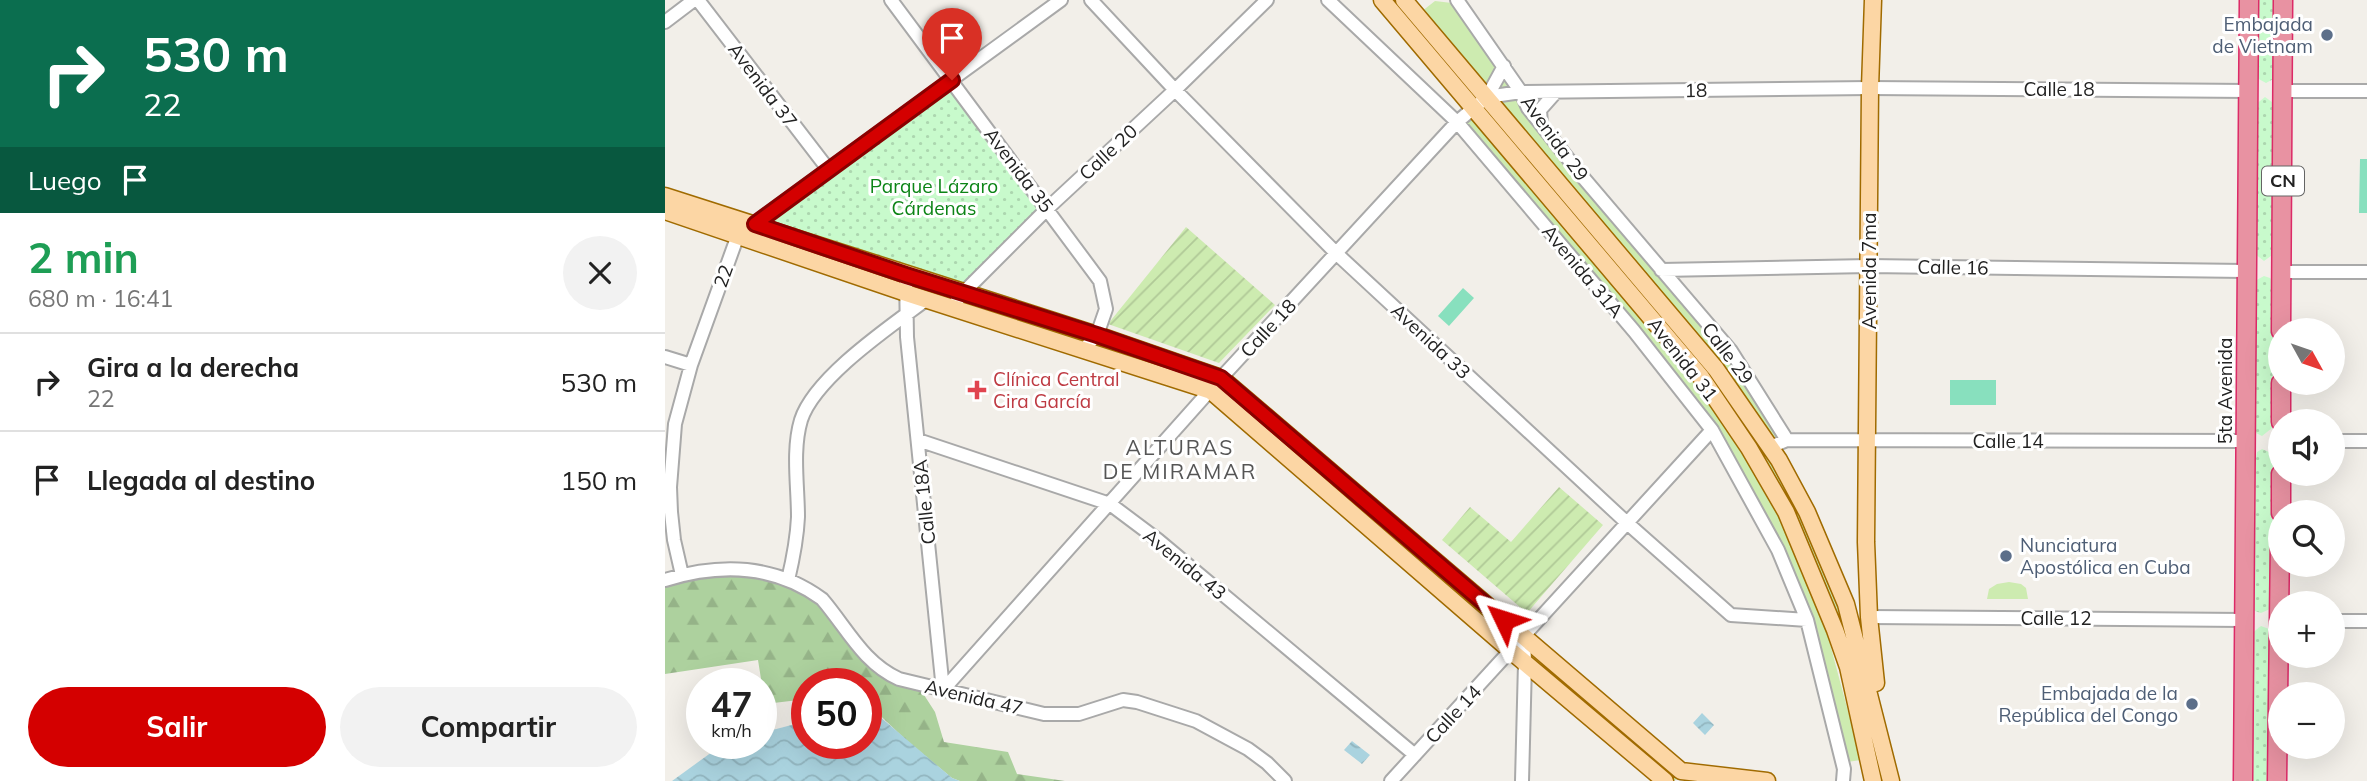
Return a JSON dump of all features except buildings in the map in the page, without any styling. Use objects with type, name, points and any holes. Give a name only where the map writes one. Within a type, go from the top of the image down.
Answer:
[{"type":"highway","name":"5ta Avenida","points":[[2243,781],[2249,0]]},
{"type":"highway","name":"CN","points":[[2281,318],[2283,0]]},
{"type":"highway","points":[[2277,781],[2279,668]]},
{"type":"main road","name":"Avenida 31","points":[[1382,0],[1481,102],[1716,369],[1770,447],[1807,512],[1846,604],[1891,781]]},
{"type":"main road","name":"Avenida 31","points":[[1404,0],[1418,8],[1481,102],[1701,377],[1749,448],[1786,512],[1835,630],[1848,667],[1873,781]]},
{"type":"main road","name":"Avenida 7ma","points":[[1873,0],[1866,542],[1869,617],[1884,747]]},
{"type":"main road","points":[[665,197],[1097,335],[1216,385],[1524,637],[1687,776],[1767,781]]},
{"type":"main road","points":[[672,214],[906,293],[1084,349],[1216,385],[1511,651],[1665,781]]},
{"type":"main road","name":"Avenida 7ma","points":[[1848,667],[1866,542]]},
{"type":"street","points":[[665,22],[696,0]]},
{"type":"street","name":"Avenida 37","points":[[696,0],[828,169]]},
{"type":"street","name":"Avenida 35","points":[[891,0],[1100,281],[1106,309],[1097,335]]},
{"type":"street","points":[[738,235],[1061,0]]},
{"type":"street","name":"Avenida 33","points":[[1091,0],[1175,90],[1337,254],[1626,523],[1731,615],[1807,620]]},
{"type":"street","name":"Calle 20","points":[[952,307],[1048,208],[1267,0]]},
{"type":"street","name":"Avenida 31A","points":[[1328,0],[1457,122],[1634,331],[1712,430],[1778,550],[1807,620],[1844,769],[1843,781]]},
{"type":"street","name":"Avenida 29","points":[[1457,0],[1504,66],[1528,108],[1661,271]]},
{"type":"street","name":"Calle 18","points":[[943,690],[1216,385],[1457,122],[1481,102],[1504,66]]},
{"type":"street","name":"Calle 18","points":[[1870,88],[2249,91]]},
{"type":"street","name":"18","points":[[1521,92],[1870,88]]},
{"type":"street","points":[[2284,90],[2367,91]]},
{"type":"street","points":[[1481,102],[1521,92]]},
{"type":"street","points":[[1541,124],[1540,110],[1556,92]]},
{"type":"street","points":[[665,197],[672,214]]},
{"type":"street","name":"22","points":[[682,575],[674,540],[670,487],[675,424],[691,365],[738,235]]},
{"type":"street","name":"Calle 16","points":[[1661,271],[1869,266],[2245,271]]},
{"type":"street","name":"Calle 29","points":[[1661,271],[1731,351],[1787,440]]},
{"type":"street","points":[[2281,272],[2367,272]]},
{"type":"street","points":[[906,275],[906,315]]},
{"type":"street","points":[[788,580],[797,532],[798,438],[801,419],[811,400],[849,358],[927,299]]},
{"type":"street","name":"Calle 18A","points":[[906,315],[943,690]]},
{"type":"street","points":[[1084,349],[1097,335]]},
{"type":"street","points":[[665,357],[691,365]]},
{"type":"street","name":"Calle 14","points":[[1391,781],[1712,430]]},
{"type":"street","name":"Avenida 43","points":[[918,440],[1109,504],[1158,540],[1415,755]]},
{"type":"street","name":"Calle 14","points":[[1770,447],[1787,440],[2246,441]]},
{"type":"street","points":[[2345,441],[2367,441]]},
{"type":"street","name":"Avenida 47","points":[[665,580],[711,569],[760,570],[788,580],[822,599],[857,646],[885,673],[908,682],[1044,714],[1079,714],[1123,700],[1137,702],[1196,721],[1248,749],[1267,762],[1285,781]]},
{"type":"street","name":"Calle 12","points":[[1869,617],[2244,620]]},
{"type":"street","points":[[2345,621],[2367,621]]},
{"type":"street","points":[[1522,781],[1524,637]]},
{"type":"street","name":"Avenida 31","points":[[1879,781],[1884,747]]},
{"type":"green space","points":[[2256,0],[2277,0],[2277,77],[2266,83],[2255,77]]},
{"type":"green space","points":[[1435,1],[1460,4],[1521,92],[1731,351],[1787,440],[1770,447],[1417,15]]},
{"type":"green space","name":"Parque Lázaro Cárdenas","points":[[952,80],[1048,208],[963,293],[755,225]]},
{"type":"green space","points":[[2265,97],[2276,105],[2275,253],[2264,261],[2254,253],[2255,105]]},
{"type":"green space","points":[[1485,104],[1710,372],[1770,459],[1803,521],[1847,630],[1846,640],[1799,523],[1766,462],[1727,402],[1482,107]]},
{"type":"green space","points":[[1472,114],[1694,380],[1741,450],[1778,515],[1826,629],[1861,760],[1847,762],[1817,629],[1769,520],[1715,428],[1463,121]]},
{"type":"green space","points":[[2360,159],[2367,159],[2367,213],[2359,213]]},
{"type":"green space","points":[[1186,227],[1275,305],[1219,363],[1108,324]]},
{"type":"green space","points":[[2264,276],[2274,282],[2274,318],[2268,318],[2268,396],[2272,396],[2272,409],[2268,409],[2268,431],[2262,436],[2254,429],[2253,282]]},
{"type":"green space","points":[[1463,288],[1474,298],[1449,326],[1438,316]]},
{"type":"green space","points":[[1950,380],[1996,380],[1996,405],[1950,405]]},
{"type":"green space","points":[[2262,449],[2268,452],[2268,486],[2273,486],[2273,500],[2268,500],[2268,577],[2272,577],[2272,591],[2268,591],[2268,610],[2261,613],[2252,610],[2257,452]]},
{"type":"green space","points":[[1559,487],[1603,525],[1527,613],[1442,540],[1470,507],[1511,542]]},
{"type":"green space","points":[[729,568],[812,592],[857,646],[917,684],[935,712],[944,742],[1008,752],[1017,774],[1065,781],[960,781],[952,778],[882,717],[882,668],[791,668],[791,701],[777,703],[777,668],[759,668],[758,660],[686,668],[686,671],[665,674],[665,580]]},
{"type":"green space","points":[[2009,582],[2021,584],[2026,588],[2028,599],[1987,599],[1989,589]]},
{"type":"green space","points":[[2261,626],[2268,629],[2268,668],[2272,668],[2272,682],[2268,682],[2268,759],[2271,759],[2271,777],[2268,781],[2254,781],[2250,777],[2251,634]]},
{"type":"green space","points":[[1531,645],[1677,768],[1676,780],[1668,781],[1525,663]]},
{"type":"water","points":[[1702,713],[1714,725],[1705,735],[1693,723]]},
{"type":"water","points":[[882,719],[952,778],[960,781],[672,781],[702,759],[777,759],[777,729],[791,725],[791,759],[882,759]]},
{"type":"water","points":[[1352,741],[1370,755],[1362,764],[1344,750]]},
{"type":"place","name":"Embajada de Vietnam","points":[[2327,35]]},
{"type":"place","name":"Clínica Central Cira García","points":[[977,390]]},
{"type":"place","name":"Nunciatura Apostólica en Cuba","points":[[2006,556]]},
{"type":"place","name":"Embajada de la República del Congo","points":[[2192,704]]},
{"type":"district","name":"ALTURAS DE MIRAMAR","points":[[1180,460]]},
{"type":"route","points":[[952,80],[755,224],[1221,378],[1504,620]]}]
